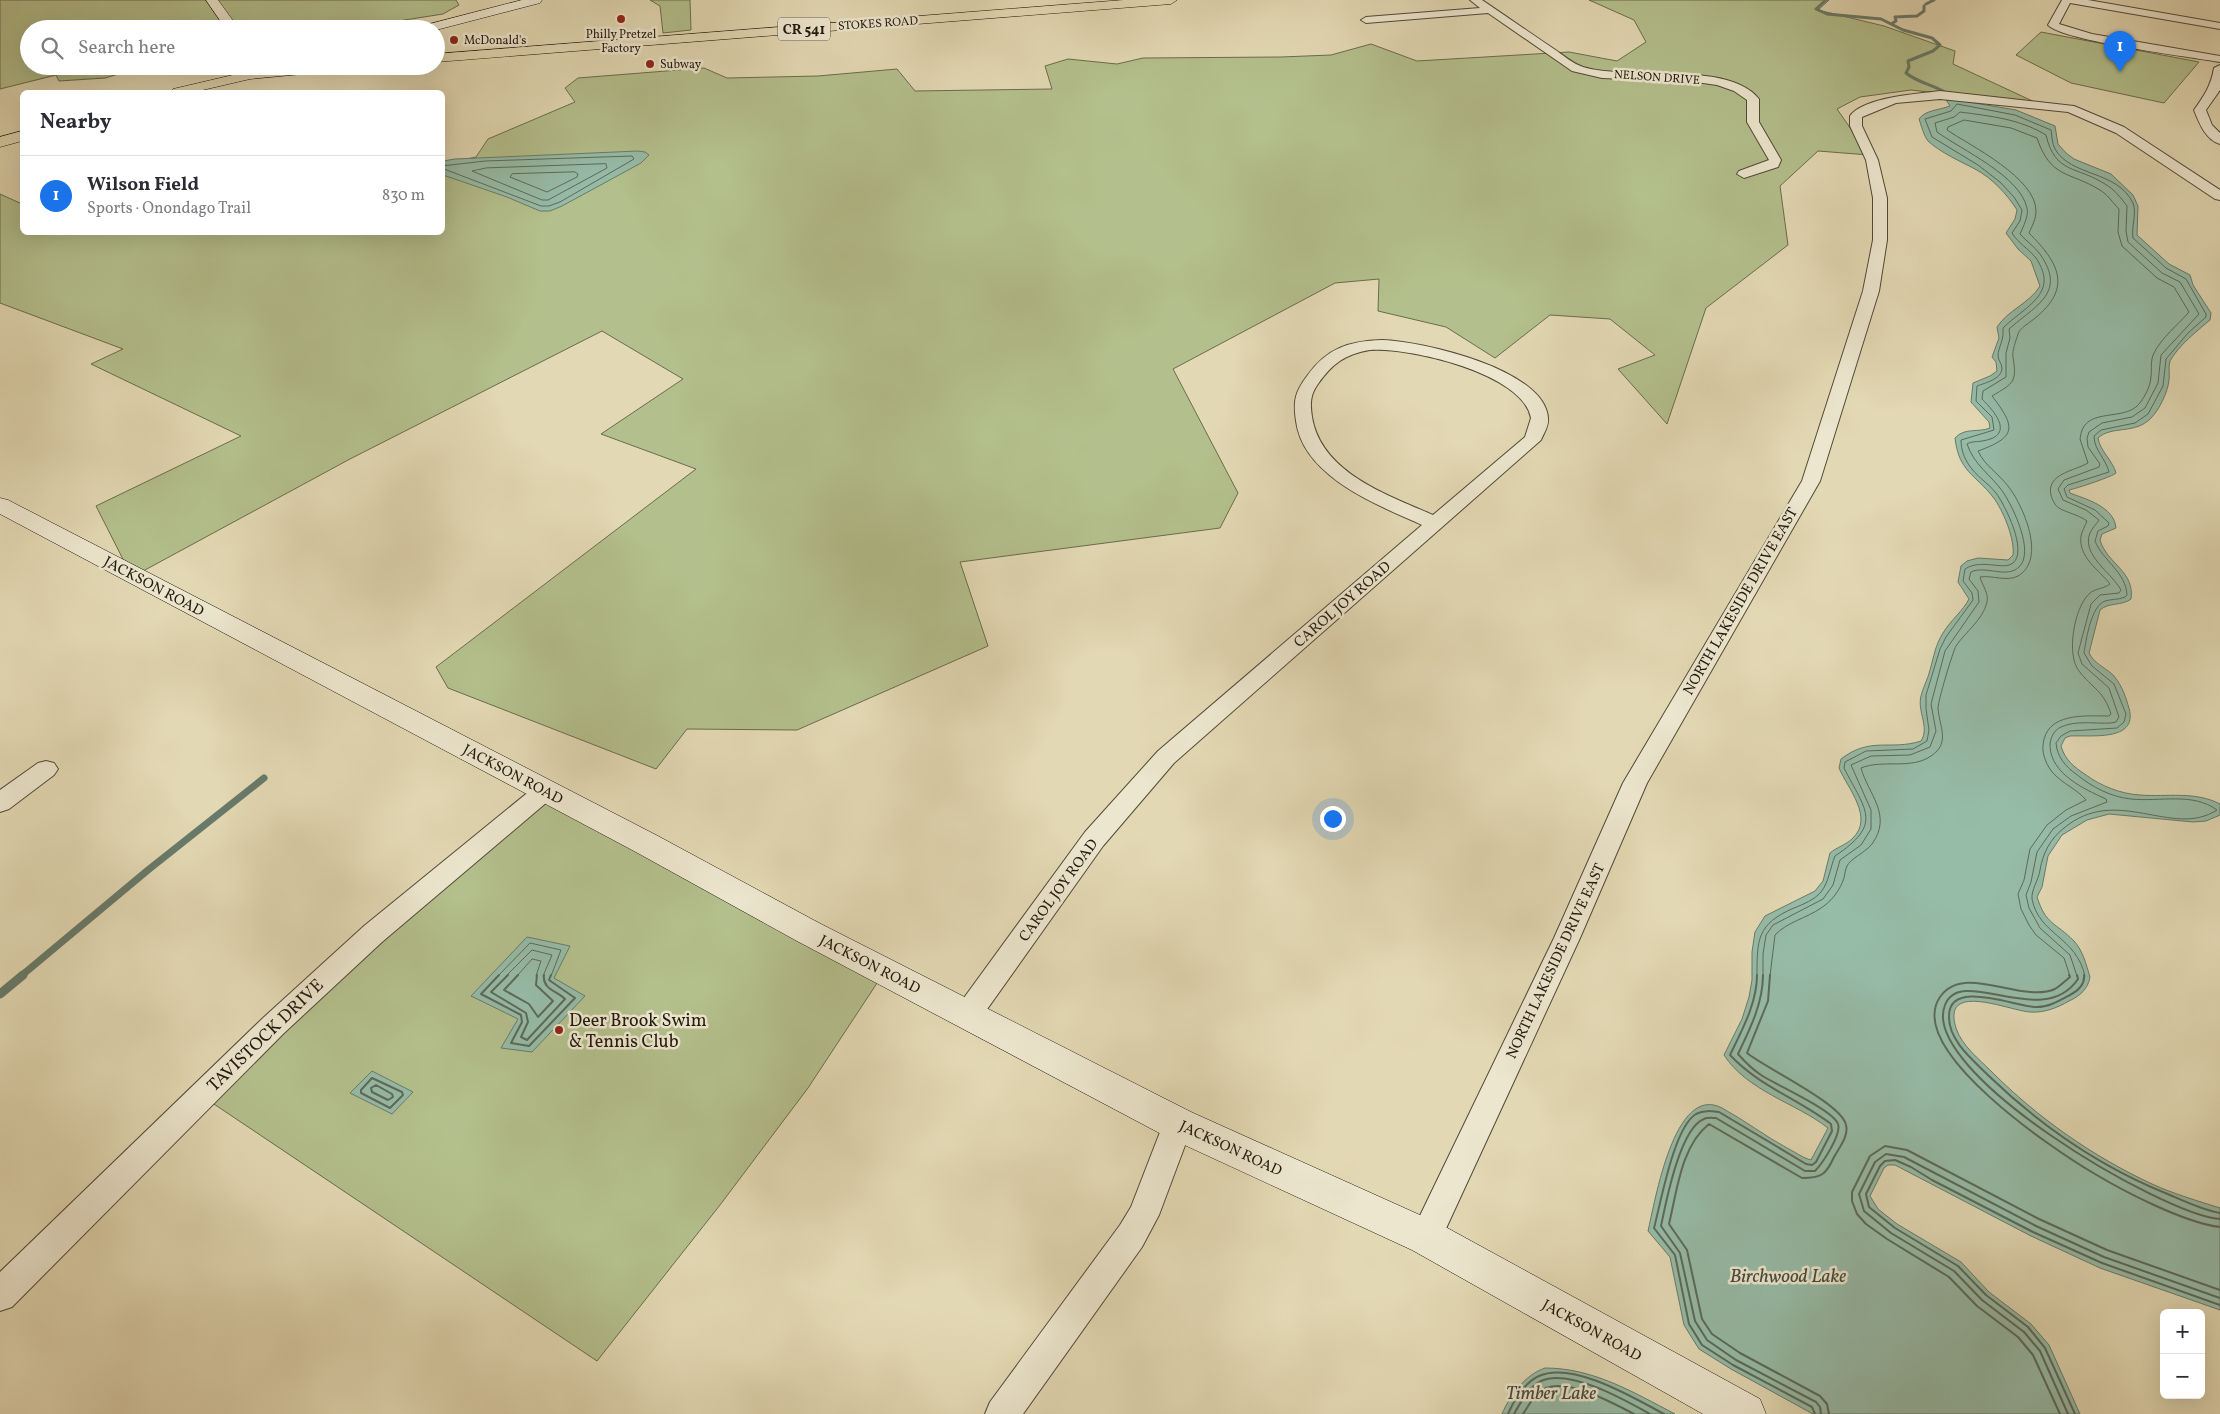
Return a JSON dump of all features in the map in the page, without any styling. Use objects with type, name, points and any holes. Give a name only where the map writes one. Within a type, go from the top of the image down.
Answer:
[{"type":"main road","name":"STOKES ROAD","points":[[445,57],[1171,0]]},
{"type":"main road","points":[[186,90],[249,75]]},
{"type":"main road","points":[[197,90],[253,75]]},
{"type":"main road","points":[[206,90],[254,75]]},
{"type":"main road","points":[[0,142],[20,137]]},
{"type":"street","points":[[212,0],[226,20]]},
{"type":"street","points":[[445,24],[536,0]]},
{"type":"street","name":"NELSON DRIVE","points":[[1475,0],[1582,71],[1711,81],[1730,85],[1747,93],[1753,99],[1753,122],[1775,160],[1772,164],[1744,174]]},
{"type":"street","points":[[2220,26],[2069,0],[2057,15],[2053,25],[2066,31],[2220,59]]},
{"type":"street","points":[[1366,20],[1489,10]]},
{"type":"street","points":[[2220,68],[2216,95],[2202,107],[2200,114],[2206,126],[2220,140]]},
{"type":"street","name":"NORTH LAKESIDE DRIVE EAST","points":[[1426,1237],[1567,938],[1635,783],[1811,481],[1871,291],[1880,240],[1881,212],[1879,191],[1872,160],[1856,126],[1856,116],[1860,112],[1884,103],[1915,97],[1940,95],[1966,96],[2076,110],[2120,130],[2220,196]]},
{"type":"street","name":"CAROL JOY ROAD","points":[[968,1014],[1094,839],[1166,757],[1532,440],[1538,428],[1539,414],[1532,399],[1521,388],[1505,378],[1416,348],[1388,344],[1341,352],[1325,362],[1302,394],[1302,421],[1311,444],[1327,464],[1340,476],[1434,523]]},
{"type":"street","name":"JACKSON ROAD","points":[[0,505],[545,791],[816,936],[1178,1124],[1426,1237],[1745,1414]]},
{"type":"street","points":[[0,804],[46,769]]},
{"type":"street","name":"TAVISTOCK DRIVE","points":[[0,1295],[272,1026],[373,934],[545,791]]},
{"type":"street","points":[[1002,1414],[1131,1236],[1143,1215],[1178,1124]]},
{"type":"shaded area","points":[[0,0],[456,0],[459,5],[443,14],[405,20],[20,20],[20,75],[56,75],[0,89]]},
{"type":"shaded area","points":[[650,0],[690,0],[691,30],[663,33],[660,6]]},
{"type":"shaded area","points":[[1589,0],[1829,0],[1818,10],[1884,26],[1955,51],[1953,64],[2041,105],[1911,90],[1860,97],[1837,109],[1869,155],[1818,151],[1780,186],[1788,245],[1706,308],[1667,424],[1618,369],[1655,355],[1610,319],[1550,315],[1495,358],[1446,327],[1378,311],[1379,279],[1335,283],[1173,369],[1238,493],[1220,528],[960,562],[988,646],[797,730],[687,729],[656,769],[448,688],[436,667],[696,469],[601,434],[683,379],[602,331],[350,459],[132,577],[96,506],[241,436],[91,364],[123,349],[0,303],[0,194],[20,203],[20,235],[445,235],[445,164],[476,157],[488,139],[575,102],[565,88],[578,78],[704,68],[727,78],[818,76],[897,69],[915,91],[1052,89],[1045,66],[1068,59],[1117,64],[1143,58],[1331,55],[1371,44],[1417,61],[1569,52],[1617,61],[1646,42],[1634,20]]},
{"type":"shaded area","points":[[2041,32],[2199,62],[2164,103],[2071,83],[2016,55]]},
{"type":"shaded area","points":[[56,75],[115,75],[105,78],[59,81]]},
{"type":"shaded area","name":"Deer Brook Swim & Tennis Club","points":[[545,791],[885,971],[808,1088],[720,1205],[597,1361],[202,1096]]},
{"type":"water","name":"Birchwood Lake","points":[[1945,98],[2016,110],[2055,126],[2058,144],[2066,153],[2074,159],[2111,174],[2133,195],[2138,206],[2137,235],[2169,264],[2190,275],[2193,285],[2211,313],[2210,320],[2183,344],[2170,361],[2167,390],[2154,415],[2138,426],[2110,432],[2098,438],[2116,473],[2069,490],[2070,493],[2098,504],[2114,520],[2116,528],[2102,534],[2100,540],[2108,555],[2129,581],[2131,599],[2100,610],[2089,653],[2099,665],[2112,674],[2122,688],[2130,717],[2128,725],[2121,731],[2102,736],[2070,736],[2065,738],[2061,746],[2065,755],[2074,766],[2105,786],[2133,794],[2201,797],[2220,804],[2220,815],[2206,821],[2193,822],[2109,814],[2087,820],[2062,835],[2048,856],[2042,887],[2037,897],[2040,906],[2048,918],[2074,941],[2080,949],[2090,977],[2085,989],[2073,999],[2045,1011],[2030,1012],[1994,1004],[1968,1002],[1958,1005],[1954,1013],[1959,1035],[1971,1052],[2028,1105],[2067,1135],[2108,1161],[2152,1184],[2220,1208],[2220,1310],[2100,1268],[2031,1236],[1895,1165],[1888,1165],[1884,1168],[1870,1196],[1878,1209],[1897,1224],[1961,1262],[1989,1292],[2031,1324],[2049,1345],[2080,1414],[1813,1414],[1731,1369],[1699,1349],[1684,1325],[1670,1257],[1648,1231],[1662,1173],[1679,1128],[1691,1113],[1705,1105],[1722,1108],[1811,1160],[1828,1128],[1745,1078],[1724,1055],[1742,1019],[1749,997],[1755,932],[1765,916],[1815,891],[1823,881],[1830,853],[1853,838],[1859,830],[1860,812],[1839,768],[1841,759],[1862,748],[1910,744],[1921,741],[1924,725],[1920,702],[1936,647],[1946,629],[1969,599],[1958,582],[1961,566],[1967,561],[1978,558],[2008,560],[2013,555],[2008,525],[2001,509],[1993,497],[1964,466],[1955,438],[1963,432],[1990,428],[1989,422],[1971,402],[1973,383],[1997,371],[1996,362],[1992,357],[1999,338],[1997,327],[2007,316],[2031,297],[2040,286],[2031,261],[2018,249],[2006,233],[2015,219],[2017,210],[2009,198],[1987,177],[1939,149],[1928,141],[1925,136],[1919,119],[1929,112],[1950,106]]},
{"type":"water","points":[[638,151],[649,155],[641,163],[550,211],[540,211],[507,197],[445,176],[445,161]]},
{"type":"water","points":[[527,937],[570,946],[554,978],[585,996],[532,1052],[501,1048],[518,1019],[471,996]]},
{"type":"water","points":[[372,1071],[413,1092],[392,1114],[350,1093]]},
{"type":"water","name":"Timber Lake","points":[[1545,1368],[1580,1372],[1596,1377],[1628,1390],[1675,1414],[1502,1414],[1519,1386],[1531,1375]]},
{"type":"waterway","points":[[1826,0],[1816,9],[1827,14],[1881,19],[1891,24]]},
{"type":"waterway","points":[[1926,4],[1934,0]]},
{"type":"waterway","points":[[1891,24],[1896,21],[1895,17],[1917,16],[1924,11],[1924,6]]},
{"type":"waterway","points":[[1891,24],[1903,30],[1932,38],[1940,45],[1933,51],[1908,61],[1909,67],[1906,73],[1951,96]]},
{"type":"waterway","points":[[21,976],[148,870],[264,778]]},
{"type":"waterway","points":[[0,994],[23,975]]},
{"type":"place","name":"Philly Pretzel Factory","points":[[621,19]]},
{"type":"place","name":"McDonald's","points":[[454,40]]},
{"type":"place","name":"Subway","points":[[650,64]]},
{"type":"place","name":"Wilson Field","points":[[2120,72]]},
{"type":"place","name":"Deer Brook Swim & Tennis Club","points":[[559,1030]]}]
